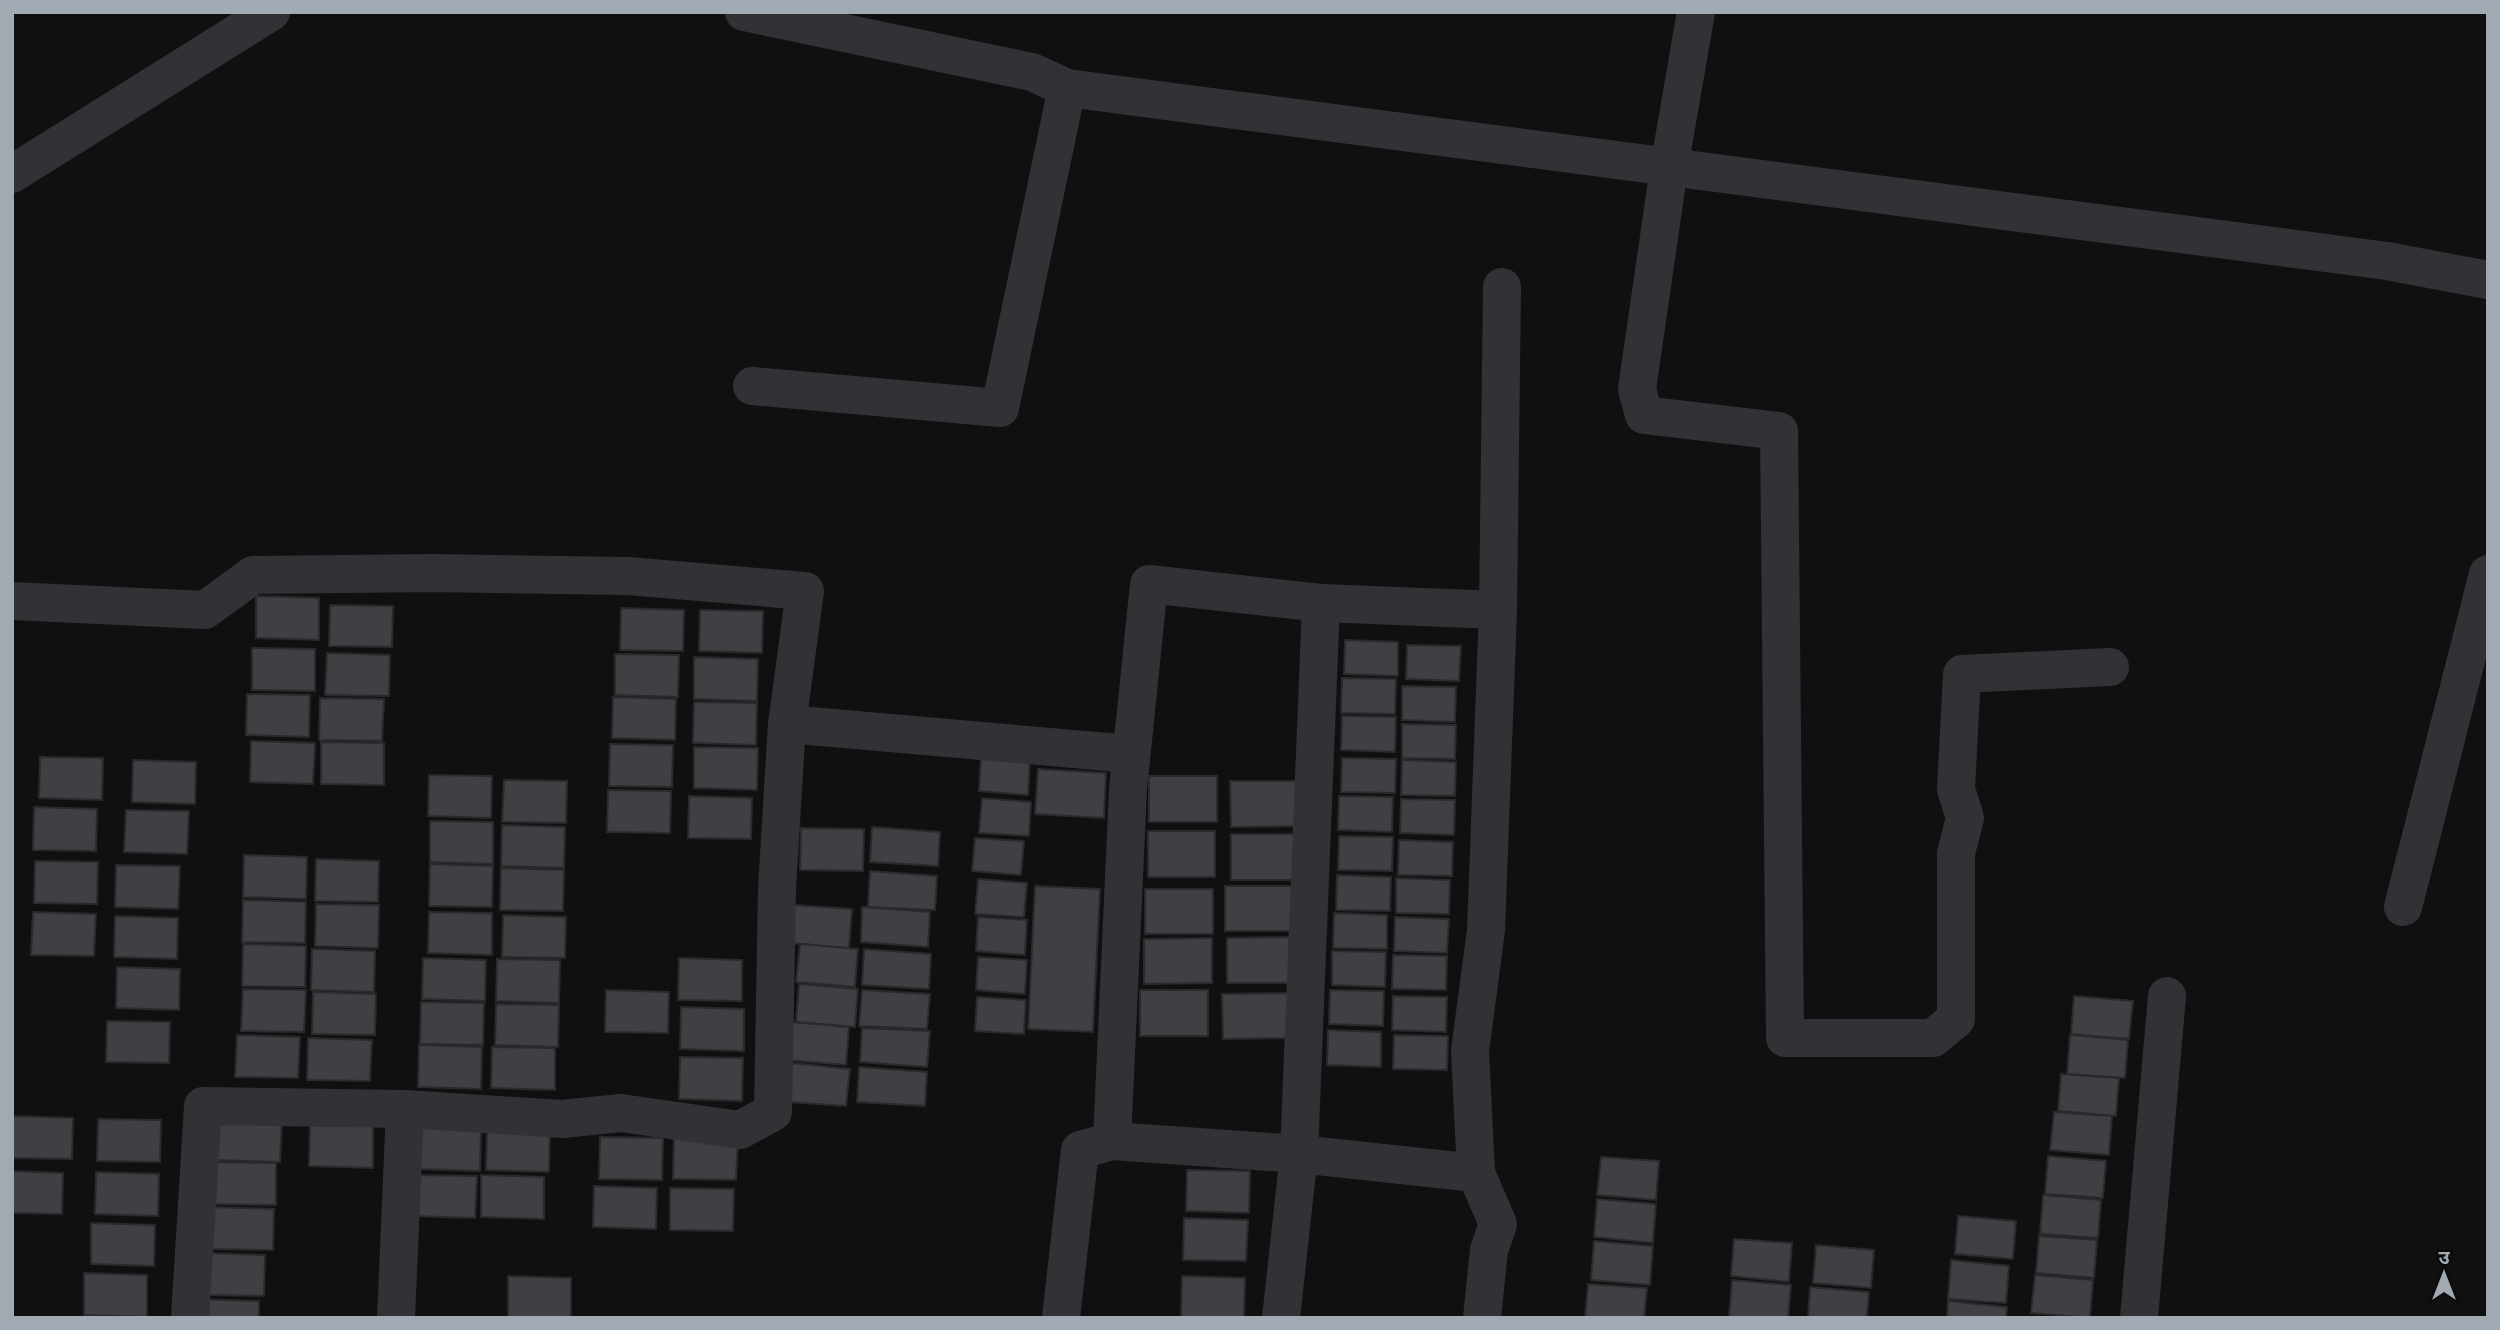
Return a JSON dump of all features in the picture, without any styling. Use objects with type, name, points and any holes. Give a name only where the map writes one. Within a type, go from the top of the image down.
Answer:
[{"type":"street","points":[[12,174],[271,12]]},
{"type":"street","points":[[744,12],[1032,72],[1067,88],[2387,261],[2488,280]]},
{"type":"street","points":[[1696,12],[1669,168],[1637,389],[1644,415],[1779,430],[1785,1038],[1933,1038],[1956,1019],[1956,853],[1965,818],[1956,789],[1962,674],[2110,667]]},
{"type":"street","points":[[752,386],[1000,408],[1067,88]]},
{"type":"street","points":[[1482,1318],[1489,1250],[1498,1224],[1476,1173],[1470,1051],[1486,930],[1498,610],[1502,287]]},
{"type":"street","points":[[12,601],[205,610],[253,575],[267,574],[628,576],[805,591],[788,724],[777,888],[773,1112],[740,1130],[621,1113],[562,1119],[405,1109],[203,1106],[190,1318]]},
{"type":"street","points":[[2403,907],[2488,574]]},
{"type":"street","points":[[1112,1141],[1131,754],[1149,584],[1321,603],[1498,610]]},
{"type":"street","points":[[1281,1318],[1299,1154],[1321,603]]},
{"type":"street","points":[[788,724],[1131,754]]},
{"type":"street","points":[[2139,1318],[2167,996]]},
{"type":"street","points":[[396,1318],[405,1109]]},
{"type":"street","points":[[1061,1318],[1080,1150],[1112,1141],[1299,1154],[1476,1173]]},
{"type":"building","points":[[256,596],[319,598],[319,640],[256,638]]},
{"type":"building","points":[[330,605],[393,606],[392,647],[329,646]]},
{"type":"building","points":[[621,608],[684,610],[683,651],[620,650]]},
{"type":"building","points":[[700,610],[763,611],[762,653],[699,651]]},
{"type":"building","points":[[1345,640],[1398,642],[1398,676],[1344,674]]},
{"type":"building","points":[[1407,645],[1461,646],[1459,681],[1406,679]]},
{"type":"building","points":[[252,648],[315,649],[315,691],[252,690]]},
{"type":"building","points":[[327,653],[390,655],[389,696],[325,695]]},
{"type":"building","points":[[615,654],[679,655],[678,697],[615,695]]},
{"type":"building","points":[[694,657],[758,659],[757,701],[694,699]]},
{"type":"building","points":[[1342,678],[1396,679],[1395,714],[1341,713]]},
{"type":"building","points":[[1402,686],[1456,687],[1455,722],[1402,720]]},
{"type":"building","points":[[247,694],[310,695],[309,737],[246,735]]},
{"type":"building","points":[[613,697],[676,699],[675,740],[612,738]]},
{"type":"building","points":[[320,698],[384,699],[382,741],[319,740]]},
{"type":"building","points":[[694,702],[757,703],[756,745],[693,743]]},
{"type":"building","points":[[1342,716],[1396,717],[1395,752],[1341,750]]},
{"type":"building","points":[[1402,724],[1456,725],[1455,759],[1402,758]]},
{"type":"building","points":[[251,741],[315,743],[313,784],[250,782]]},
{"type":"building","points":[[321,742],[384,743],[384,785],[321,784]]},
{"type":"building","points":[[610,744],[673,745],[672,787],[609,786]]},
{"type":"building","points":[[694,747],[758,748],[757,790],[694,788]]},
{"type":"building","points":[[40,757],[103,758],[102,800],[39,798]]},
{"type":"building","points":[[981,757],[1030,760],[1028,795],[979,791]]},
{"type":"building","points":[[1342,758],[1396,759],[1395,793],[1341,792]]},
{"type":"building","points":[[133,760],[196,762],[195,804],[132,802]]},
{"type":"building","points":[[1402,760],[1456,762],[1455,796],[1401,795]]},
{"type":"building","points":[[1038,769],[1106,773],[1104,818],[1035,814]]},
{"type":"building","points":[[429,775],[492,776],[491,818],[428,816]]},
{"type":"building","points":[[1149,776],[1217,776],[1217,822],[1149,822]]},
{"type":"building","points":[[504,780],[567,781],[566,823],[502,822]]},
{"type":"building","points":[[1230,781],[1298,781],[1298,826],[1231,827]]},
{"type":"building","points":[[608,790],[671,791],[670,833],[607,832]]},
{"type":"building","points":[[689,796],[752,798],[751,839],[688,838]]},
{"type":"building","points":[[1339,796],[1393,797],[1392,832],[1338,830]]},
{"type":"building","points":[[982,798],[1031,802],[1029,836],[979,833]]},
{"type":"building","points":[[1401,799],[1455,800],[1454,835],[1400,833]]},
{"type":"building","points":[[34,807],[97,809],[96,851],[33,850]]},
{"type":"building","points":[[126,810],[189,811],[187,854],[124,852]]},
{"type":"building","points":[[430,821],[493,822],[493,864],[430,862]]},
{"type":"building","points":[[502,825],[565,827],[564,868],[501,866]]},
{"type":"building","points":[[872,827],[940,832],[938,866],[870,862]]},
{"type":"building","points":[[801,828],[864,829],[863,871],[800,870]]},
{"type":"building","points":[[1148,831],[1215,831],[1215,877],[1148,877]]},
{"type":"building","points":[[1231,834],[1299,834],[1299,880],[1231,880]]},
{"type":"building","points":[[1339,836],[1393,837],[1392,871],[1338,870]]},
{"type":"building","points":[[975,838],[1024,841],[1021,875],[972,871]]},
{"type":"building","points":[[1399,840],[1453,842],[1452,876],[1398,875]]},
{"type":"building","points":[[244,855],[307,857],[306,899],[243,897]]},
{"type":"building","points":[[316,859],[379,861],[378,902],[315,901]]},
{"type":"building","points":[[35,861],[98,862],[97,904],[34,903]]},
{"type":"building","points":[[430,864],[493,866],[492,907],[429,906]]},
{"type":"building","points":[[116,865],[180,866],[178,909],[115,907]]},
{"type":"building","points":[[501,868],[564,870],[563,911],[500,910]]},
{"type":"building","points":[[870,871],[937,876],[935,910],[868,907]]},
{"type":"building","points":[[1337,875],[1391,877],[1390,911],[1336,910]]},
{"type":"building","points":[[1396,878],[1450,880],[1449,914],[1396,913]]},
{"type":"building","points":[[978,879],[1027,883],[1024,917],[975,914]]},
{"type":"building","points":[[1035,886],[1100,889],[1093,1032],[1028,1029]]},
{"type":"building","points":[[1225,886],[1293,886],[1293,931],[1225,931]]},
{"type":"building","points":[[1145,889],[1213,889],[1213,934],[1145,934]]},
{"type":"building","points":[[243,900],[306,902],[305,943],[242,942]]},
{"type":"building","points":[[316,904],[379,905],[378,948],[315,946]]},
{"type":"building","points":[[794,905],[852,909],[849,948],[790,943]]},
{"type":"building","points":[[862,907],[930,912],[928,947],[861,942]]},
{"type":"building","points":[[33,912],[96,914],[94,956],[31,955]]},
{"type":"building","points":[[429,912],[492,913],[492,955],[428,953]]},
{"type":"building","points":[[1334,913],[1387,915],[1387,949],[1333,948]]},
{"type":"building","points":[[503,915],[566,917],[565,958],[502,957]]},
{"type":"building","points":[[115,916],[178,918],[177,959],[114,957]]},
{"type":"building","points":[[978,917],[1027,920],[1025,955],[976,951]]},
{"type":"building","points":[[1395,917],[1449,919],[1447,953],[1394,951]]},
{"type":"building","points":[[1294,937],[1294,983],[1227,983],[1227,938]]},
{"type":"building","points":[[1212,938],[1212,983],[1144,984],[1144,939]]},
{"type":"building","points":[[243,944],[306,946],[305,987],[242,986]]},
{"type":"building","points":[[800,944],[858,949],[855,987],[796,982]]},
{"type":"building","points":[[312,949],[375,951],[374,992],[311,990]]},
{"type":"building","points":[[864,949],[931,954],[929,989],[862,985]]},
{"type":"building","points":[[1332,951],[1386,952],[1385,987],[1332,985]]},
{"type":"building","points":[[1393,955],[1447,956],[1446,990],[1392,989]]},
{"type":"building","points":[[978,957],[1027,960],[1025,994],[976,990]]},
{"type":"building","points":[[423,958],[486,960],[485,1001],[422,999]]},
{"type":"building","points":[[679,958],[742,960],[742,1001],[678,1000]]},
{"type":"building","points":[[497,959],[560,960],[559,1003],[496,1001]]},
{"type":"building","points":[[117,967],[180,969],[179,1010],[116,1008]]},
{"type":"building","points":[[799,984],[858,989],[855,1027],[796,1022]]},
{"type":"building","points":[[243,989],[306,990],[304,1032],[241,1031]]},
{"type":"building","points":[[606,990],[669,992],[668,1033],[605,1032]]},
{"type":"building","points":[[862,990],[930,994],[927,1029],[859,1026]]},
{"type":"building","points":[[1140,990],[1208,990],[1208,1036],[1140,1036]]},
{"type":"building","points":[[1330,990],[1384,991],[1383,1026],[1329,1024]]},
{"type":"building","points":[[313,992],[376,994],[375,1035],[312,1034]]},
{"type":"building","points":[[1290,993],[1290,1038],[1223,1039],[1222,994]]},
{"type":"building","points":[[1393,996],[1447,997],[1446,1032],[1392,1030]]},
{"type":"building","points":[[2074,996],[2133,1001],[2129,1039],[2071,1034]]},
{"type":"building","points":[[977,997],[1026,1000],[1024,1034],[975,1031]]},
{"type":"building","points":[[421,1002],[484,1003],[483,1045],[420,1044]]},
{"type":"building","points":[[496,1004],[559,1005],[558,1047],[495,1045]]},
{"type":"building","points":[[681,1007],[744,1009],[744,1051],[680,1049]]},
{"type":"building","points":[[107,1021],[170,1022],[169,1063],[106,1062]]},
{"type":"building","points":[[791,1022],[849,1027],[846,1065],[787,1060]]},
{"type":"building","points":[[862,1028],[930,1031],[927,1067],[860,1062]]},
{"type":"building","points":[[1328,1030],[1381,1032],[1381,1067],[1327,1065]]},
{"type":"building","points":[[237,1035],[300,1037],[298,1078],[235,1077]]},
{"type":"building","points":[[1394,1035],[1448,1036],[1447,1070],[1393,1069]]},
{"type":"building","points":[[2070,1035],[2128,1040],[2125,1078],[2067,1074]]},
{"type":"building","points":[[308,1038],[372,1040],[370,1081],[307,1080]]},
{"type":"building","points":[[419,1045],[482,1047],[481,1089],[418,1087]]},
{"type":"building","points":[[492,1047],[555,1048],[555,1090],[491,1088]]},
{"type":"building","points":[[680,1057],[743,1058],[742,1101],[679,1099]]},
{"type":"building","points":[[792,1063],[850,1069],[846,1106],[788,1102]]},
{"type":"building","points":[[859,1067],[927,1072],[925,1106],[857,1102]]},
{"type":"building","points":[[2061,1074],[2119,1078],[2116,1116],[2058,1111]]},
{"type":"building","points":[[2054,1112],[2112,1116],[2109,1155],[2050,1150]]},
{"type":"building","points":[[12,1116],[73,1118],[72,1159],[12,1158]]},
{"type":"building","points":[[219,1118],[282,1120],[280,1162],[217,1160]]},
{"type":"building","points":[[98,1119],[161,1120],[160,1162],[97,1161]]},
{"type":"building","points":[[310,1125],[373,1126],[373,1168],[309,1166]]},
{"type":"building","points":[[418,1127],[481,1129],[480,1171],[417,1169]]},
{"type":"building","points":[[487,1129],[550,1130],[549,1172],[486,1170]]},
{"type":"building","points":[[600,1137],[663,1138],[662,1180],[599,1179]]},
{"type":"building","points":[[674,1137],[738,1139],[736,1180],[673,1179]]},
{"type":"building","points":[[2048,1156],[2106,1161],[2103,1198],[2045,1194]]},
{"type":"building","points":[[1601,1157],[1659,1161],[1656,1200],[1597,1195]]},
{"type":"building","points":[[213,1162],[276,1163],[276,1205],[212,1204]]},
{"type":"building","points":[[1187,1170],[1250,1171],[1249,1213],[1186,1211]]},
{"type":"building","points":[[12,1171],[63,1173],[62,1214],[12,1213]]},
{"type":"building","points":[[96,1172],[159,1174],[158,1216],[95,1214]]},
{"type":"building","points":[[413,1175],[477,1176],[475,1218],[412,1216]]},
{"type":"building","points":[[481,1175],[544,1177],[544,1219],[481,1217]]},
{"type":"building","points":[[594,1186],[657,1188],[656,1229],[593,1227]]},
{"type":"building","points":[[670,1188],[734,1189],[733,1231],[670,1230]]},
{"type":"building","points":[[2043,1195],[2101,1200],[2098,1238],[2040,1234]]},
{"type":"building","points":[[1597,1199],[1656,1204],[1653,1243],[1594,1237]]},
{"type":"building","points":[[211,1207],[274,1209],[273,1250],[210,1249]]},
{"type":"building","points":[[1958,1216],[2016,1221],[2013,1259],[1955,1254]]},
{"type":"building","points":[[1184,1218],[1248,1220],[1246,1261],[1183,1260]]},
{"type":"building","points":[[91,1223],[155,1225],[154,1266],[91,1264]]},
{"type":"building","points":[[2039,1236],[2097,1240],[2094,1278],[2036,1273]]},
{"type":"building","points":[[1734,1239],[1792,1243],[1789,1282],[1731,1276]]},
{"type":"building","points":[[1594,1241],[1653,1246],[1650,1285],[1591,1280]]},
{"type":"building","points":[[1816,1245],[1874,1250],[1871,1288],[1813,1283]]},
{"type":"building","points":[[202,1253],[265,1255],[264,1296],[201,1295]]},
{"type":"building","points":[[1951,1260],[2009,1266],[2006,1303],[1948,1299]]},
{"type":"building","points":[[84,1273],[147,1275],[147,1317],[84,1315]]},
{"type":"building","points":[[2035,1275],[2093,1280],[2090,1318],[2031,1313]]},
{"type":"building","points":[[508,1276],[571,1278],[571,1318],[508,1318]]},
{"type":"building","points":[[1182,1276],[1245,1278],[1244,1318],[1181,1318]]},
{"type":"building","points":[[1732,1280],[1791,1285],[1788,1318],[1729,1318]]},
{"type":"building","points":[[1588,1284],[1647,1288],[1644,1318],[1585,1318]]},
{"type":"building","points":[[1810,1287],[1869,1292],[1867,1318],[1808,1318]]},
{"type":"building","points":[[196,1299],[259,1301],[259,1318],[196,1318]]},
{"type":"building","points":[[1948,1301],[2007,1307],[2006,1318],[1947,1318]]}]
